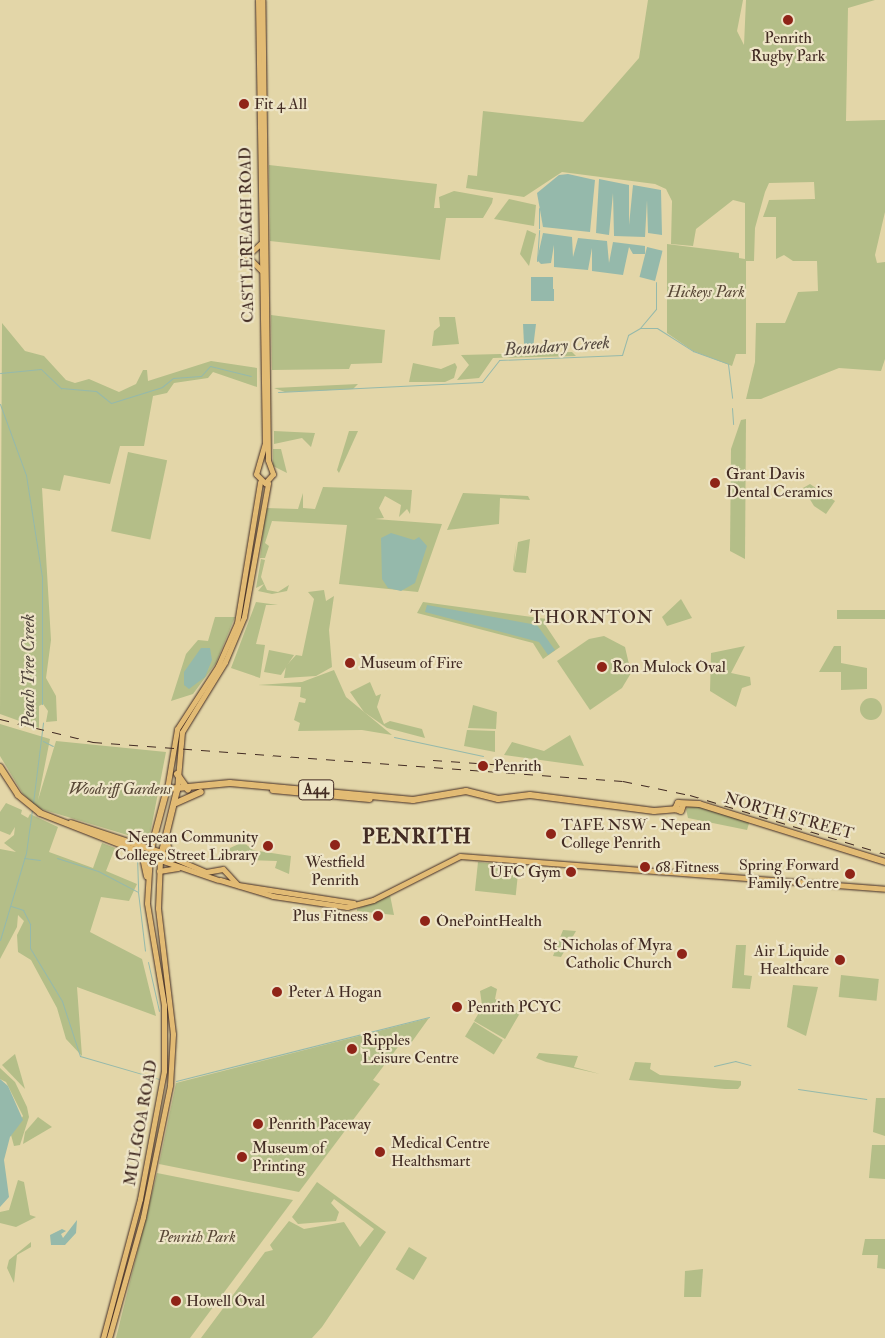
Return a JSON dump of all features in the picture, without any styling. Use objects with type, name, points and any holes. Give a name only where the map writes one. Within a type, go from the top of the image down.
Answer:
[{"type":"highway","points":[[0,767],[32,807],[62,822],[142,853],[150,853]]},
{"type":"highway","points":[[177,774],[188,790]]},
{"type":"highway","name":"A44","points":[[167,793],[249,783],[423,802]]},
{"type":"highway","name":"A44","points":[[177,792],[201,792],[246,786],[423,802]]},
{"type":"highway","points":[[62,822],[130,842],[161,857],[176,803],[177,792]]},
{"type":"highway","name":"A44","points":[[176,803],[201,792]]},
{"type":"highway","points":[[150,853],[167,793]]},
{"type":"highway","name":"NORTH STREET","points":[[423,802],[461,796],[499,803],[534,796],[654,811],[675,809],[681,812],[683,805],[699,804],[885,862]]},
{"type":"highway","points":[[166,837],[170,857]]},
{"type":"highway","points":[[130,842],[154,839]]},
{"type":"highway","points":[[142,853],[147,876]]},
{"type":"main road","name":"CASTLEREAGH ROAD","points":[[258,0],[260,244],[265,443],[260,468]]},
{"type":"main road","name":"CASTLEREAGH ROAD","points":[[262,0],[269,468]]},
{"type":"main road","points":[[260,244],[247,256],[261,270]]},
{"type":"main road","points":[[167,793],[177,728],[218,666],[237,623],[260,482],[256,476],[260,468],[269,468],[273,476],[268,483],[244,617],[225,662],[185,726],[177,774],[177,792]]},
{"type":"main road","points":[[260,482],[268,483]]},
{"type":"main road","name":"MULGOA ROAD","points":[[103,1338],[148,1165],[163,1082],[166,1039],[147,876],[150,853]]},
{"type":"main road","points":[[161,857],[181,868],[287,899],[342,907],[373,900],[460,856],[885,892]]},
{"type":"main road","points":[[161,857],[170,857],[206,872],[217,870],[226,872],[238,885],[360,904]]},
{"type":"main road","name":"MULGOA ROAD","points":[[108,1338],[154,1167],[173,1047],[158,908],[161,857]]},
{"type":"main road","points":[[159,871],[181,868]]},
{"type":"main road","points":[[217,870],[219,880]]},
{"type":"main road","points":[[219,880],[226,872]]},
{"type":"main road","points":[[148,1165],[154,1167]]},
{"type":"green space","name":"Hickeys Park","points":[[648,0],[743,0],[737,31],[744,45],[746,0],[875,0],[848,8],[846,121],[885,120],[885,212],[875,255],[877,263],[885,262],[885,359],[881,371],[839,368],[761,399],[746,399],[755,362],[756,323],[785,323],[798,292],[818,291],[817,261],[793,261],[784,255],[776,259],[776,217],[763,217],[769,200],[815,199],[814,182],[769,183],[755,228],[754,261],[746,261],[746,354],[736,354],[732,366],[693,351],[667,333],[667,244],[739,253],[739,258],[745,259],[745,203],[733,200],[696,229],[693,246],[671,244],[672,201],[666,189],[655,184],[562,172],[524,197],[466,188],[468,175],[477,176],[483,111],[583,122],[639,58]]},
{"type":"green space","points":[[269,165],[437,184],[434,208],[440,208],[439,197],[454,191],[493,198],[483,218],[446,218],[440,260],[270,241]]},
{"type":"green space","points":[[509,199],[536,205],[534,226],[494,219]]},
{"type":"green space","points":[[527,230],[536,234],[529,266],[520,254]]},
{"type":"green space","points":[[271,315],[385,330],[382,363],[351,364],[349,369],[272,370]]},
{"type":"green space","points":[[439,317],[455,317],[459,344],[432,346],[434,331],[440,326]]},
{"type":"green space","points":[[2,323],[25,351],[44,356],[66,380],[75,383],[89,379],[119,392],[136,384],[143,370],[147,370],[148,381],[211,361],[257,368],[257,387],[213,372],[208,378],[174,383],[167,393],[153,396],[144,446],[120,446],[110,484],[64,475],[60,491],[42,488],[51,640],[46,678],[56,696],[57,721],[46,722],[48,711],[43,704],[39,706],[39,728],[0,714]]},
{"type":"green space","points":[[572,352],[576,356],[493,358],[479,378],[457,380],[469,365],[461,355]]},
{"type":"green space","points":[[413,363],[441,369],[455,363],[457,367],[454,378],[445,382],[409,382]]},
{"type":"green space","points":[[358,384],[353,389],[285,392],[274,388]]},
{"type":"green space","points":[[746,419],[745,559],[730,551],[731,449],[741,420]]},
{"type":"green space","points":[[274,431],[315,433],[311,447],[302,438],[274,444]]},
{"type":"green space","points":[[349,431],[358,431],[339,473],[337,470]]},
{"type":"green space","points":[[273,449],[281,449],[287,473],[273,466]]},
{"type":"green space","points":[[128,452],[167,460],[150,540],[111,531]]},
{"type":"green space","points":[[810,484],[835,501],[826,514],[814,506],[803,488]]},
{"type":"green space","points":[[323,487],[412,490],[410,514],[407,509],[399,517],[401,505],[385,496],[379,508],[384,518],[375,519],[442,524],[418,592],[339,584],[347,525],[272,521],[265,543],[269,546],[265,558],[260,558],[266,508],[298,509],[303,493],[303,508],[315,509]]},
{"type":"green space","points":[[463,493],[528,496],[530,500],[500,498],[499,524],[447,530]]},
{"type":"green space","points":[[530,539],[526,573],[515,572],[513,570],[516,543],[514,568],[518,542]]},
{"type":"green space","points":[[261,559],[265,560],[261,577],[267,590],[278,592],[289,585],[287,591],[272,594],[258,591],[264,584],[256,588]]},
{"type":"green space","points":[[324,590],[326,601],[334,596],[329,630],[332,667],[316,676],[284,678],[286,666],[296,655],[302,656],[314,599],[308,592]]},
{"type":"green space","points":[[681,599],[692,618],[667,626],[662,617]]},
{"type":"green space","points":[[256,602],[278,605],[266,605],[256,644],[265,645],[260,678],[231,668]]},
{"type":"green space","points":[[423,602],[547,619],[546,626],[560,647],[543,659],[533,643],[417,613]]},
{"type":"green space","points":[[837,610],[885,610],[885,619],[837,619]]},
{"type":"green space","points":[[215,617],[235,617],[216,663],[193,694],[171,701],[186,654],[198,640],[208,641]]},
{"type":"green space","points":[[604,636],[625,647],[631,673],[622,688],[590,710],[557,661],[589,639]]},
{"type":"green space","points":[[745,646],[731,673],[750,677],[751,685],[742,688],[736,707],[710,691],[711,653]]},
{"type":"green space","points":[[834,646],[841,646],[841,663],[867,668],[867,689],[841,690],[841,672],[819,672]]},
{"type":"green space","points":[[269,650],[294,655],[281,675],[264,672]]},
{"type":"green space","points":[[334,670],[346,697],[392,735],[362,730],[298,731],[300,723],[294,720],[299,702],[305,703],[306,699],[300,697],[301,687],[258,685],[302,682]]},
{"type":"green space","points":[[370,682],[376,696],[381,694],[377,707],[384,724],[390,721],[422,729],[425,738],[387,728],[364,712],[350,692]]},
{"type":"green space","points":[[871,698],[879,701],[882,709],[879,717],[871,720],[863,717],[860,709],[863,701]]},
{"type":"green space","points":[[473,705],[497,712],[496,729],[468,728]]},
{"type":"green space","name":"Woodriff Gardens","points":[[0,724],[50,739],[38,800],[56,741],[166,752],[150,834],[134,837],[38,808],[23,794],[0,756]]},
{"type":"green space","points":[[467,730],[495,731],[495,752],[464,746]]},
{"type":"green space","points":[[570,735],[584,766],[504,755],[512,742],[544,751]]},
{"type":"green space","points":[[6,803],[22,810],[21,814],[28,818],[30,814],[58,827],[49,852],[93,868],[102,843],[115,848],[106,871],[137,884],[129,901],[101,897],[90,932],[142,959],[156,1016],[77,987],[82,1056],[66,1039],[57,1008],[31,960],[18,952],[17,935],[24,921],[18,915],[17,927],[0,959],[0,849],[16,852],[4,843],[14,835],[15,827],[10,835],[0,831],[0,812]]},
{"type":"green space","points":[[691,804],[750,820],[747,830],[688,818],[686,809]]},
{"type":"green space","points":[[243,842],[253,850],[291,856],[289,874],[275,868],[277,861],[244,860],[229,854],[230,848]]},
{"type":"green space","points":[[478,862],[519,866],[516,895],[475,891]]},
{"type":"green space","points":[[390,895],[394,915],[357,911],[357,909]]},
{"type":"green space","points":[[563,930],[576,931],[561,957],[553,956]]},
{"type":"green space","points":[[736,945],[746,945],[744,975],[752,976],[750,989],[732,988]]},
{"type":"green space","points":[[841,975],[879,979],[876,1001],[839,997]]},
{"type":"green space","points":[[793,985],[818,987],[806,1036],[787,1027]]},
{"type":"green space","points":[[491,986],[497,989],[495,999],[520,1013],[505,1039],[474,1021],[483,1006],[498,1014],[482,1005],[480,991]]},
{"type":"green space","name":"Penrith Paceway","points":[[429,1018],[411,1043],[404,1039],[373,1080],[380,1084],[299,1192],[159,1164],[176,1083]]},
{"type":"green space","points":[[474,1022],[503,1040],[494,1054],[465,1036]]},
{"type":"green space","points":[[539,1053],[578,1056],[574,1067],[600,1074],[546,1062],[536,1058]]},
{"type":"green space","points":[[15,1054],[25,1089],[2,1065]]},
{"type":"green space","points":[[635,1062],[651,1063],[650,1069],[660,1075],[741,1081],[741,1085],[738,1089],[725,1089],[629,1080]]},
{"type":"green space","points":[[0,1068],[15,1082],[27,1107],[29,1117],[20,1145],[14,1146],[11,1135],[23,1116],[6,1082],[0,1079]]},
{"type":"green space","points":[[876,1098],[885,1098],[885,1136],[873,1132]]},
{"type":"green space","points":[[38,1117],[52,1127],[23,1144],[25,1132]]},
{"type":"green space","points":[[872,1145],[885,1145],[885,1179],[869,1178]]},
{"type":"green space","name":"Penrith Park","points":[[157,1173],[293,1200],[190,1338],[116,1338]]},
{"type":"green space","points":[[18,1180],[24,1182],[30,1215],[36,1217],[16,1227],[0,1223],[0,1212],[9,1210]]},
{"type":"green space","points":[[317,1182],[386,1232],[322,1327],[312,1338],[201,1338],[265,1252],[273,1250],[270,1245],[289,1221],[304,1229],[344,1222],[360,1247],[374,1229],[334,1199],[331,1203],[339,1212],[336,1221],[298,1224],[292,1217]]},
{"type":"green space","points":[[865,1239],[885,1239],[885,1269],[877,1268],[878,1255],[862,1255]]},
{"type":"green space","points":[[31,1242],[31,1247],[17,1255],[14,1283],[7,1268],[9,1260]]},
{"type":"green space","points":[[409,1247],[427,1258],[414,1280],[396,1269]]},
{"type":"green space","points":[[703,1269],[701,1297],[684,1297],[685,1271]]},
{"type":"shaded area","points":[[568,174],[595,180],[590,232],[543,227],[537,193],[559,175]]},
{"type":"shaded area","points":[[599,179],[629,185],[629,225],[633,185],[661,190],[662,235],[648,233],[647,200],[645,237],[614,236],[613,193],[609,235],[596,233]]},
{"type":"shaded area","points":[[543,233],[572,237],[573,257],[578,238],[607,241],[609,263],[613,242],[645,246],[645,254],[633,254],[629,247],[623,275],[592,271],[592,248],[588,270],[554,267],[554,245],[551,263],[541,264],[537,260]]},
{"type":"shaded area","points":[[647,247],[663,251],[655,281],[640,277]]},
{"type":"shaded area","points":[[531,277],[553,277],[553,289],[531,289]]},
{"type":"shaded area","points":[[531,289],[554,289],[554,301],[531,301]]},
{"type":"shaded area","points":[[523,324],[536,324],[533,348],[524,344]]},
{"type":"shaded area","points":[[391,533],[414,540],[419,537],[427,546],[415,583],[401,591],[388,588],[382,579],[381,538]]},
{"type":"shaded area","points":[[427,605],[537,625],[555,650],[548,655],[539,642],[425,612]]},
{"type":"shaded area","points":[[201,648],[210,648],[212,660],[205,677],[189,689],[184,685],[184,672]]},
{"type":"shaded area","points":[[0,1079],[8,1086],[23,1120],[10,1137],[4,1160],[9,1197],[0,1207]]},
{"type":"shaded area","points":[[77,1220],[76,1233],[65,1245],[51,1245],[50,1235],[62,1229],[66,1231],[61,1234],[63,1238]]},
{"type":"waterway","points":[[539,208],[539,228]]},
{"type":"waterway","points":[[537,261],[539,230]]},
{"type":"waterway","points":[[640,328],[656,309],[656,282]]},
{"type":"waterway","name":"Boundary Creek","points":[[278,392],[482,382],[499,360],[622,355],[628,335],[640,328],[657,328],[693,351],[728,364],[732,398]]},
{"type":"waterway","name":"Boundary Creek","points":[[0,373],[41,369],[61,388],[96,391],[111,403],[162,387],[173,378],[201,376],[210,366],[251,376]]},
{"type":"waterway","name":"Peach Tree Creek","points":[[0,404],[26,475],[42,577],[42,704]]},
{"type":"waterway","name":"Boundary Creek","points":[[732,408],[733,424]]},
{"type":"waterway","name":"Peach Tree Creek","points":[[33,803],[43,723]]},
{"type":"waterway","points":[[394,737],[483,756]]},
{"type":"waterway","points":[[43,741],[53,746]]},
{"type":"waterway","name":"Peach Tree Creek","points":[[0,940],[26,853],[32,810]]},
{"type":"waterway","points":[[137,857],[138,891]]},
{"type":"waterway","points":[[24,858],[40,860]]},
{"type":"waterway","points":[[57,858],[98,871],[138,892],[145,951]]},
{"type":"waterway","points":[[11,906],[23,910],[30,924],[30,948],[62,1001],[80,1056],[159,1079]]},
{"type":"waterway","points":[[148,962],[159,1011]]},
{"type":"waterway","points":[[176,1081],[429,1017]]},
{"type":"waterway","points":[[714,1066],[735,1061],[750,1065]]},
{"type":"waterway","points":[[798,1089],[866,1099]]},
{"type":"railway","points":[[0,719],[93,742],[623,781],[690,795],[885,854]]},
{"type":"railway","points":[[433,760],[521,766]]},
{"type":"place","name":"Penrith Rugby Park","points":[[788,20]]},
{"type":"place","name":"Fit 4 All","points":[[244,104]]},
{"type":"place","name":"Grant Davis Dental Ceramics","points":[[715,483]]},
{"type":"place","name":"Museum of Fire","points":[[350,663]]},
{"type":"place","name":"Ron Mulock Oval","points":[[602,667]]},
{"type":"place","name":"Penrith","points":[[483,766]]},
{"type":"place","name":"TAFE NSW - Nepean College Penrith","points":[[551,834]]},
{"type":"place","name":"Westfield Penrith","points":[[335,845]]},
{"type":"place","name":"Nepean Community College Street Library","points":[[268,846]]},
{"type":"place","name":"68 Fitness","points":[[645,867]]},
{"type":"place","name":"UFC Gym","points":[[571,872]]},
{"type":"place","name":"Spring Forward Family Centre","points":[[850,874]]},
{"type":"place","name":"Plus Fitness","points":[[378,916]]},
{"type":"place","name":"OnePointHealth","points":[[425,921]]},
{"type":"place","name":"St Nicholas of Myra Catholic Church","points":[[682,954]]},
{"type":"place","name":"Air Liquide Healthcare","points":[[840,960]]},
{"type":"place","name":"Peter A Hogan","points":[[277,992]]},
{"type":"place","name":"Penrith PCYC","points":[[457,1007]]},
{"type":"place","name":"Ripples Leisure Centre","points":[[352,1049]]},
{"type":"place","name":"Penrith Paceway","points":[[258,1124]]},
{"type":"place","name":"Medical Centre Healthsmart","points":[[380,1152]]},
{"type":"place","name":"Museum of Printing","points":[[242,1157]]},
{"type":"place","name":"Howell Oval","points":[[176,1301]]},
{"type":"district","name":"THORNTON","points":[[592,618]]},
{"type":"district","name":"PENRITH","points":[[417,837]]}]
